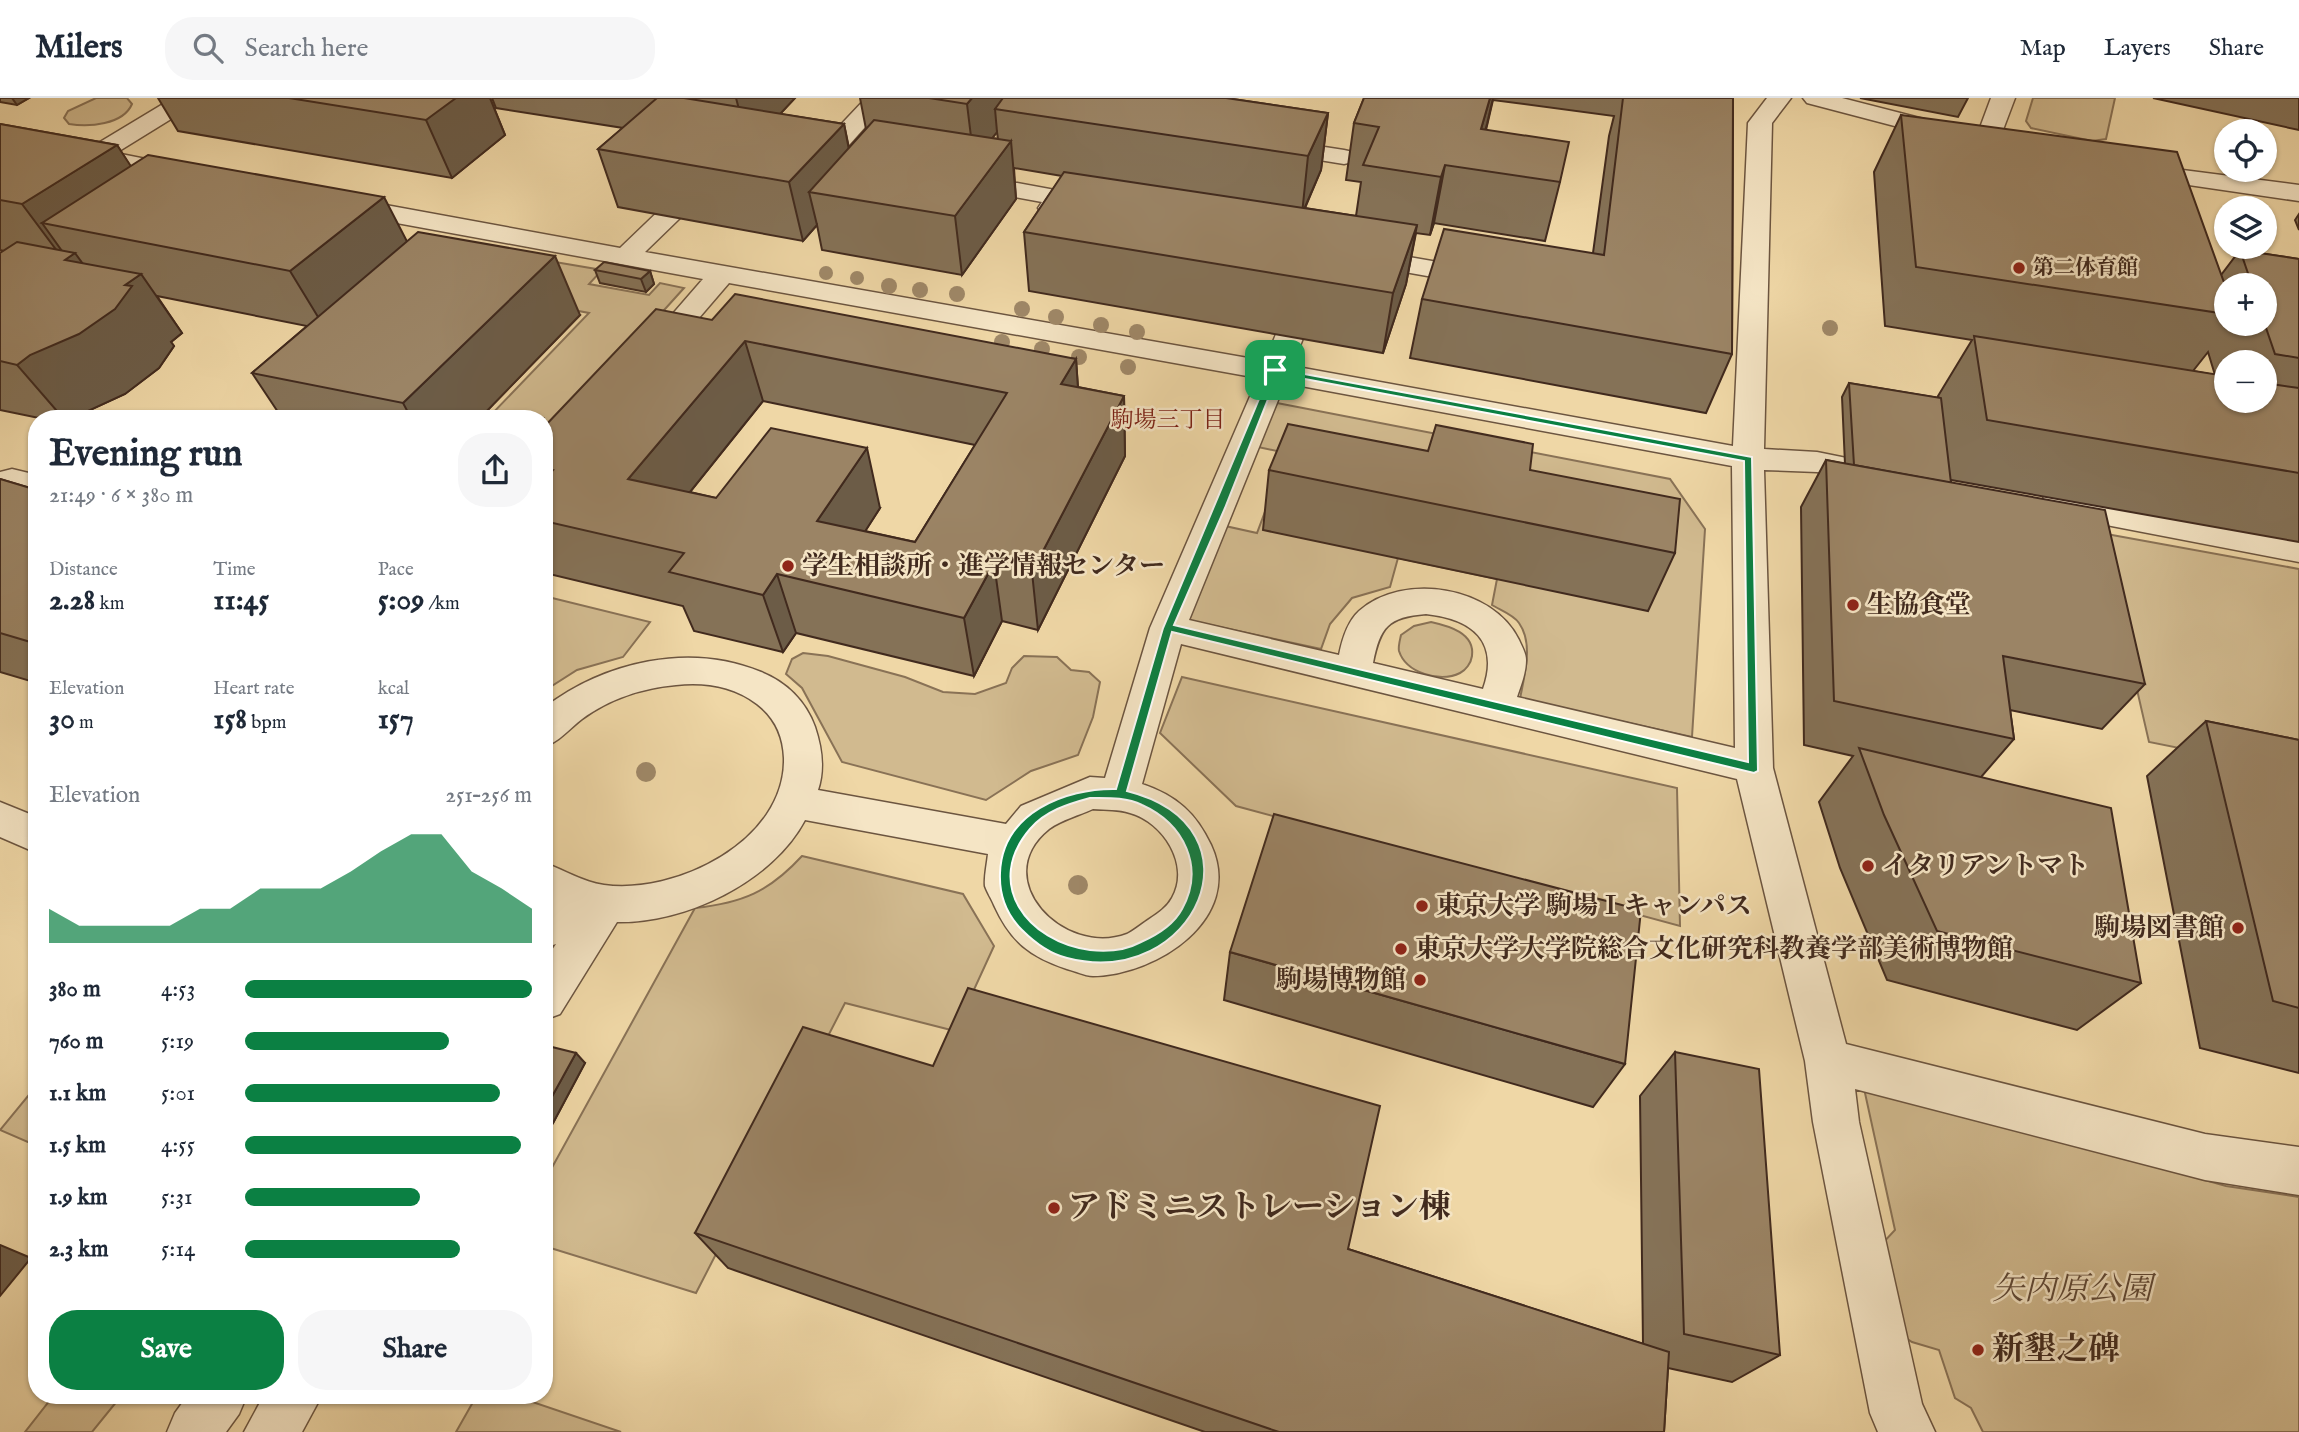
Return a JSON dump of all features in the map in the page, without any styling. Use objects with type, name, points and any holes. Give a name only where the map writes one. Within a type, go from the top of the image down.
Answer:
[{"type":"lane","points":[[96,155],[188,98]]},
{"type":"lane","points":[[864,165],[811,157],[879,98]]},
{"type":"lane","points":[[1779,98],[1760,122],[1748,459],[1754,768],[1828,1061],[1836,1122],[1897,1413],[1908,1432]]},
{"type":"lane","points":[[1815,98],[2011,148]]},
{"type":"lane","points":[[1986,143],[2003,98]]},
{"type":"lane","points":[[1,140],[96,155],[214,179]]},
{"type":"lane","points":[[1249,142],[1345,156]]},
{"type":"lane","points":[[625,257],[725,161]]},
{"type":"lane","points":[[2111,168],[2299,193]]},
{"type":"lane","points":[[933,177],[1057,197],[1051,208],[1105,217]]},
{"type":"lane","points":[[318,200],[480,242],[625,257],[1275,370],[1748,459],[1817,463],[1908,478]]},
{"type":"lane","points":[[1120,794],[1168,628],[1220,508],[1322,256],[1504,281]]},
{"type":"lane","points":[[635,374],[722,274]]},
{"type":"lane","points":[[0,483],[12,480],[28,484]]},
{"type":"lane","points":[[2024,500],[2299,550]]},
{"type":"lane","points":[[1353,671],[1361,637],[1369,622],[1383,611],[1424,601],[1447,604],[1468,611],[1487,623],[1501,638],[1507,655],[1507,673],[1496,705]]},
{"type":"lane","points":[[1168,628],[1754,768]]},
{"type":"lane","points":[[553,721],[587,697],[648,674],[692,670],[734,676],[762,688],[791,713],[804,747],[804,775],[794,802],[771,839],[746,862],[681,894],[625,904],[573,893]]},
{"type":"lane","points":[[1090,793],[1120,794],[1144,800],[1170,815],[1189,836],[1198,862],[1197,889],[1185,915],[1163,938],[1134,953],[1100,957],[1067,953],[1038,938],[1017,916],[1006,890],[1006,862],[1013,842],[1027,824],[1066,799],[1090,793]]},
{"type":"lane","points":[[794,802],[1013,842]]},
{"type":"lane","points":[[0,818],[28,832]]},
{"type":"lane","points":[[553,919],[573,893]]},
{"type":"lane","points":[[553,967],[573,893]]},
{"type":"lane","points":[[1828,1061],[2205,1157],[2299,1171]]},
{"type":"lane","points":[[194,1432],[214,1404]]},
{"type":"lane","points":[[271,1432],[289,1404]]},
{"type":"green space","points":[[96,98],[127,98],[132,104],[121,116],[105,123],[69,124],[64,118],[68,111]]},
{"type":"green space","points":[[2033,98],[2115,98],[2106,139],[2092,141],[2031,128],[2026,121]]},
{"type":"green space","points":[[490,251],[602,270],[589,284],[649,295],[660,283],[684,288],[553,433],[553,410],[496,410],[589,313],[450,287]]},
{"type":"green space","points":[[1277,403],[1670,479],[1705,529],[1692,737],[1520,699],[1527,660],[1526,640],[1517,620],[1492,605],[1497,579],[1398,558],[1390,587],[1352,598],[1330,624],[1321,649],[1187,620],[1225,526],[1257,533],[1278,477],[1301,456],[1258,447]]},
{"type":"green space","points":[[2101,533],[2299,569],[2299,772],[2149,742]]},
{"type":"green space","points":[[553,598],[650,622],[623,657],[577,670],[553,685]]},
{"type":"green space","points":[[1431,622],[1453,628],[1469,642],[1472,648],[1471,659],[1462,672],[1452,676],[1434,676],[1416,670],[1403,659],[1399,649],[1401,635],[1414,626]]},
{"type":"green space","points":[[803,653],[828,656],[905,677],[943,692],[975,694],[1006,683],[1012,668],[1024,656],[1057,657],[1071,670],[1089,672],[1100,682],[1093,717],[1078,755],[1031,771],[986,800],[842,762],[802,688],[786,674],[792,659]]},
{"type":"green space","points":[[1182,677],[1677,788],[1680,926],[1236,806],[1160,733]]},
{"type":"green space","points":[[802,856],[963,894],[994,946],[955,1031],[845,1003],[696,1293],[553,1249],[553,1166],[695,908],[727,903],[754,894]]},
{"type":"green space","name":"矢内原公園","points":[[1863,1084],[2226,1186],[2299,1197],[2299,1432],[1983,1432],[1971,1408],[1955,1398],[1939,1350],[1912,1342],[1856,1305],[1866,1261],[1895,1230]]},
{"type":"green space","points":[[28,1096],[28,1142],[0,1130]]},
{"type":"green space","points":[[47,1404],[115,1404],[92,1432],[25,1432]]},
{"type":"green space","points":[[472,1404],[539,1404],[621,1432],[456,1432]]},
{"type":"building","points":[[289,98],[456,98],[426,120]]},
{"type":"building","points":[[657,98],[684,98],[844,124],[789,182],[598,149]]},
{"type":"building","points":[[929,98],[972,98],[967,104]]},
{"type":"building","points":[[1003,98],[1226,98],[1328,113],[1308,156],[995,109]]},
{"type":"building","points":[[1364,98],[1490,98],[1481,129],[1569,142],[1560,182],[1445,165],[1441,177],[1363,165],[1379,127],[1354,123]]},
{"type":"building","points":[[1623,98],[1733,98],[1732,354],[1422,299],[1444,229],[1604,255]]},
{"type":"building","points":[[1901,115],[2177,152],[2221,273],[2214,273],[2214,312],[1916,267]]},
{"type":"building","points":[[874,120],[1011,141],[955,216],[809,192]]},
{"type":"building","points":[[0,124],[117,145],[22,204],[0,200]]},
{"type":"building","points":[[148,155],[384,197],[290,271],[42,223]]},
{"type":"building","points":[[1064,172],[1417,225],[1393,293],[1024,232]]},
{"type":"building","points":[[418,232],[555,256],[403,403],[252,373]]},
{"type":"building","points":[[17,242],[75,253],[65,260],[141,274],[125,285],[132,286],[115,309],[79,334],[30,355],[17,365],[0,361],[0,253]]},
{"type":"building","points":[[2277,256],[2299,259],[2299,358],[2277,354],[2269,336],[2277,336],[2277,273],[2248,273],[2243,259],[2277,259]]},
{"type":"building","points":[[604,262],[650,271],[641,279],[595,270]]},
{"type":"building","points":[[735,294],[1076,359],[1061,384],[1124,396],[1032,572],[994,563],[964,618],[777,574],[763,595],[669,572],[684,553],[553,523],[553,418],[656,309],[712,320]],"holes":[[[745,341],[1007,393],[915,542],[817,521],[867,448],[771,428],[716,498],[628,479]]]},
{"type":"building","points":[[1974,336],[2214,374],[2214,413],[2277,413],[2277,385],[2299,388],[2299,473],[1987,420]]},
{"type":"building","points":[[1849,383],[1941,398],[1951,483],[1854,465]]},
{"type":"building","points":[[1288,424],[1428,451],[1436,425],[1533,444],[1530,470],[1680,499],[1675,553],[1269,470]]},
{"type":"building","points":[[1826,460],[2105,510],[2145,684],[2003,656],[2014,739],[1834,701]]},
{"type":"building","points":[[0,479],[28,487],[28,641],[0,633]]},
{"type":"building","points":[[2206,721],[2299,740],[2299,1008],[2273,1001]]},
{"type":"building","points":[[1859,748],[2111,808],[2141,983],[1937,931],[1884,815]]},
{"type":"building","points":[[1274,814],[1641,910],[1625,1064],[1230,952]]},
{"type":"building","name":"アドミニストレーション棟","points":[[968,988],[1380,1106],[1348,1249],[1669,1352],[1664,1432],[1279,1432],[695,1233],[803,1027],[933,1066]]},
{"type":"building","points":[[553,1047],[576,1053],[553,1095]]},
{"type":"building","points":[[1675,1052],[1759,1069],[1780,1355],[1684,1334]]},
{"type":"place","name":"第二体育館","points":[[2019,268]]},
{"type":"place","name":"学生相談所・進学情報センター","points":[[788,566]]},
{"type":"place","name":"生協食堂","points":[[1853,605]]},
{"type":"place","name":"イタリアントマト","points":[[1868,866]]},
{"type":"place","name":"東京大学 駒場Ⅰキャンパス","points":[[1422,906]]},
{"type":"place","name":"駒場図書館","points":[[2238,928]]},
{"type":"place","name":"東京大学大学院総合文化研究科教養学部美術博物館","points":[[1401,949]]},
{"type":"place","name":"駒場博物館","points":[[1420,980]]},
{"type":"place","name":"アドミニストレーション棟","points":[[1054,1208]]},
{"type":"place","name":"新墾之碑","points":[[1978,1350]]},
{"type":"district","name":"駒場三丁目","points":[[1168,420]]},
{"type":"route","points":[[1275,370],[1168,628],[1120,794],[1144,800],[1170,815],[1189,836],[1198,862],[1197,889],[1185,915],[1163,938],[1134,953],[1100,957],[1067,953],[1038,938],[1017,916],[1006,890],[1006,862],[1013,842],[1027,824],[1066,799],[1090,793],[1120,794],[1144,711],[1168,628],[1754,768],[1748,459],[1275,370]]}]
